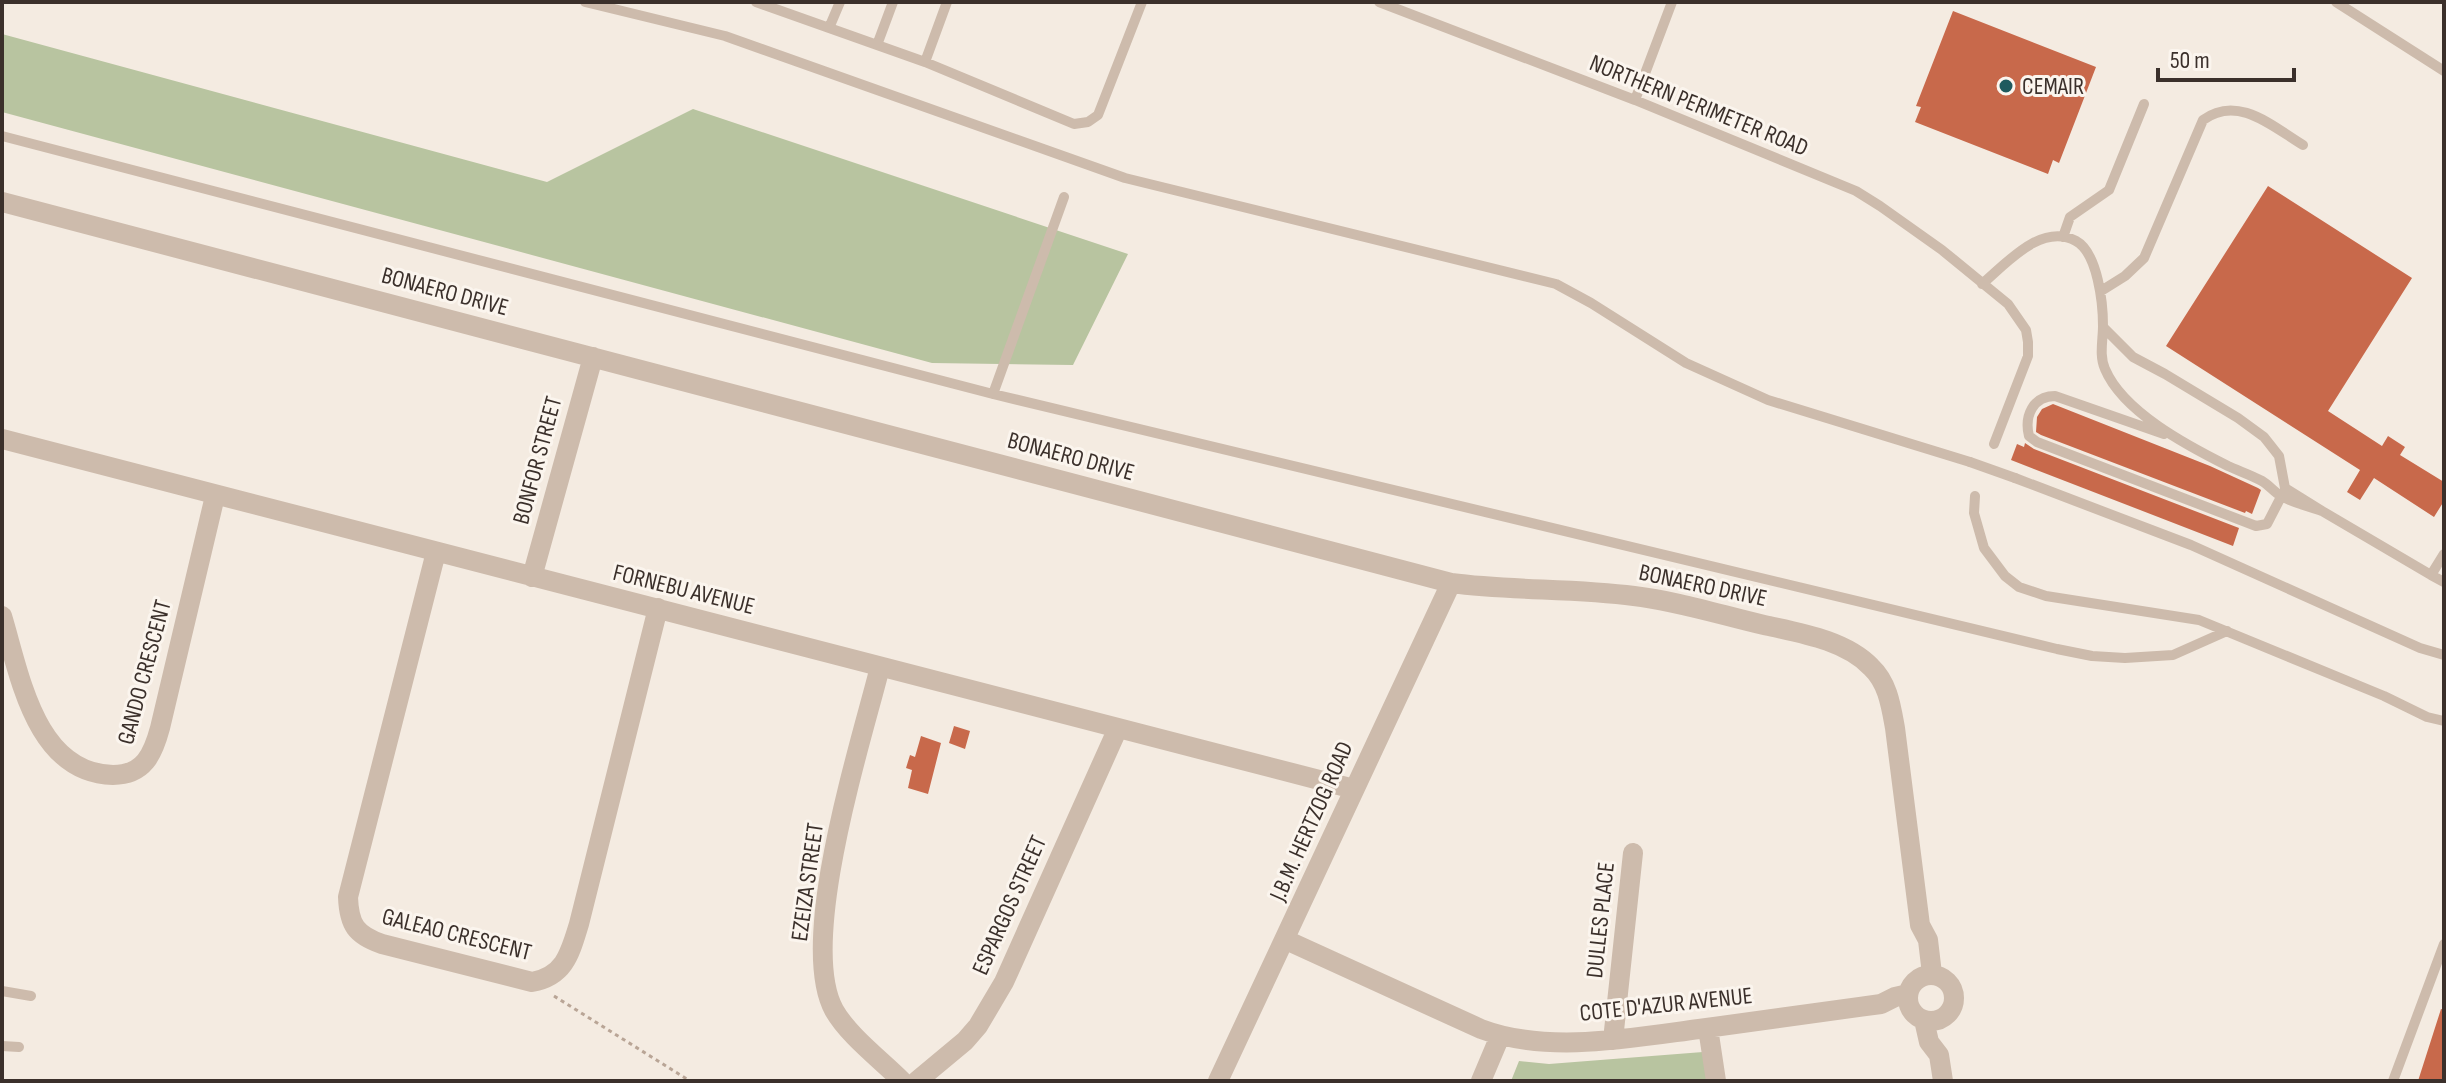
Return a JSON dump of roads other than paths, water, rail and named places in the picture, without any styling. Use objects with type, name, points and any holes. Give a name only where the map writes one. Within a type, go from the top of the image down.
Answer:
[{"type":"street","name":"BONAERO DRIVE","points":[[2,202],[1451,583],[1639,596],[1802,634],[1837,646],[1873,668],[1884,683],[1890,702],[1920,925],[1914,939],[1923,999],[1944,1040],[1939,1055],[1943,1081]]},
{"type":"street","name":"BONFOR STREET","points":[[532,577],[593,357]]},
{"type":"street","name":"FORNEBU AVENUE","points":[[2,439],[1354,789]]},
{"type":"street","name":"GANDO CRESCENT","points":[[2,616],[31,711],[39,728],[58,751],[86,769],[103,774],[127,774],[139,770],[149,759],[160,728],[215,496]]},
{"type":"street","name":"GALEAO CRESCENT","points":[[436,552],[352,876],[348,897],[351,921],[366,939],[532,982],[547,979],[559,970],[571,948],[658,608]]},
{"type":"street","name":"J.B.M. HERTZOG ROAD","points":[[1218,1081],[1451,583]]},
{"type":"street","name":"EZEIZA STREET","points":[[880,667],[836,844],[826,907],[824,983],[843,1023],[902,1081]]},
{"type":"street","name":"ESPARGOS STREET","points":[[917,1081],[965,1041],[991,1007],[1118,728]]},
{"type":"street","name":"DULLES PLACE","points":[[1613,1040],[1633,853]]},
{"type":"street","name":"COTE D'AZUR AVENUE","points":[[1286,940],[1467,1023],[1500,1036],[1535,1040],[1613,1040],[1881,1004],[1896,1010],[1923,999]]},
{"type":"street","points":[[1708,1028],[1716,1081]]},
{"type":"street","points":[[1481,1081],[1500,1036]]},
{"type":"lane","points":[[585,2],[725,36],[1125,178],[1556,284],[1686,363],[1768,400],[2015,478],[2191,545],[2420,648],[2444,655]]},
{"type":"lane","points":[[756,2],[786,7],[829,28],[925,62],[1074,124],[1088,122],[1098,115],[1142,2]]},
{"type":"lane","points":[[829,28],[840,2]]},
{"type":"lane","points":[[877,45],[893,2]]},
{"type":"lane","points":[[925,62],[947,2]]},
{"type":"lane","name":"NORTHERN PERIMETER ROAD","points":[[1379,2],[1635,100],[1856,191],[1930,241],[2008,304],[2026,330],[2028,356],[1994,444]]},
{"type":"lane","points":[[1635,100],[1672,2]]},
{"type":"lane","points":[[2336,2],[2444,71]]},
{"type":"lane","points":[[2063,237],[2070,217],[2109,190],[2144,104]]},
{"type":"lane","points":[[2101,291],[2125,276],[2144,258],[2203,120],[2212,113],[2245,111],[2303,145]]},
{"type":"lane","points":[[2,136],[993,394],[2092,656],[2125,658],[2173,655],[2227,631]]},
{"type":"lane","points":[[993,394],[1064,197]]},
{"type":"lane","points":[[1982,284],[2023,248],[2039,240],[2063,237],[2078,241],[2086,250],[2101,291],[2104,368],[2138,411],[2174,436],[2322,511],[2444,582]]},
{"type":"lane","points":[[2103,327],[2133,357],[2238,418],[2264,437],[2279,456],[2283,492],[2267,524],[2256,526],[2037,442],[2029,436],[2027,423],[2039,399],[2055,396],[2147,430],[2174,436]]},
{"type":"lane","points":[[1975,496],[1974,513],[1984,548],[2005,576],[2019,587],[2046,596],[2199,620],[2384,696],[2427,717],[2444,721]]},
{"type":"lane","points":[[2431,575],[2444,554]]},
{"type":"lane","points":[[2393,1081],[2441,966],[2444,944]]},
{"type":"lane","points":[[2,991],[31,996]]},
{"type":"lane","points":[[2,1046],[19,1047]]},
{"type":"place","name":"CEMAIR","points":[[2006,86]]}]
